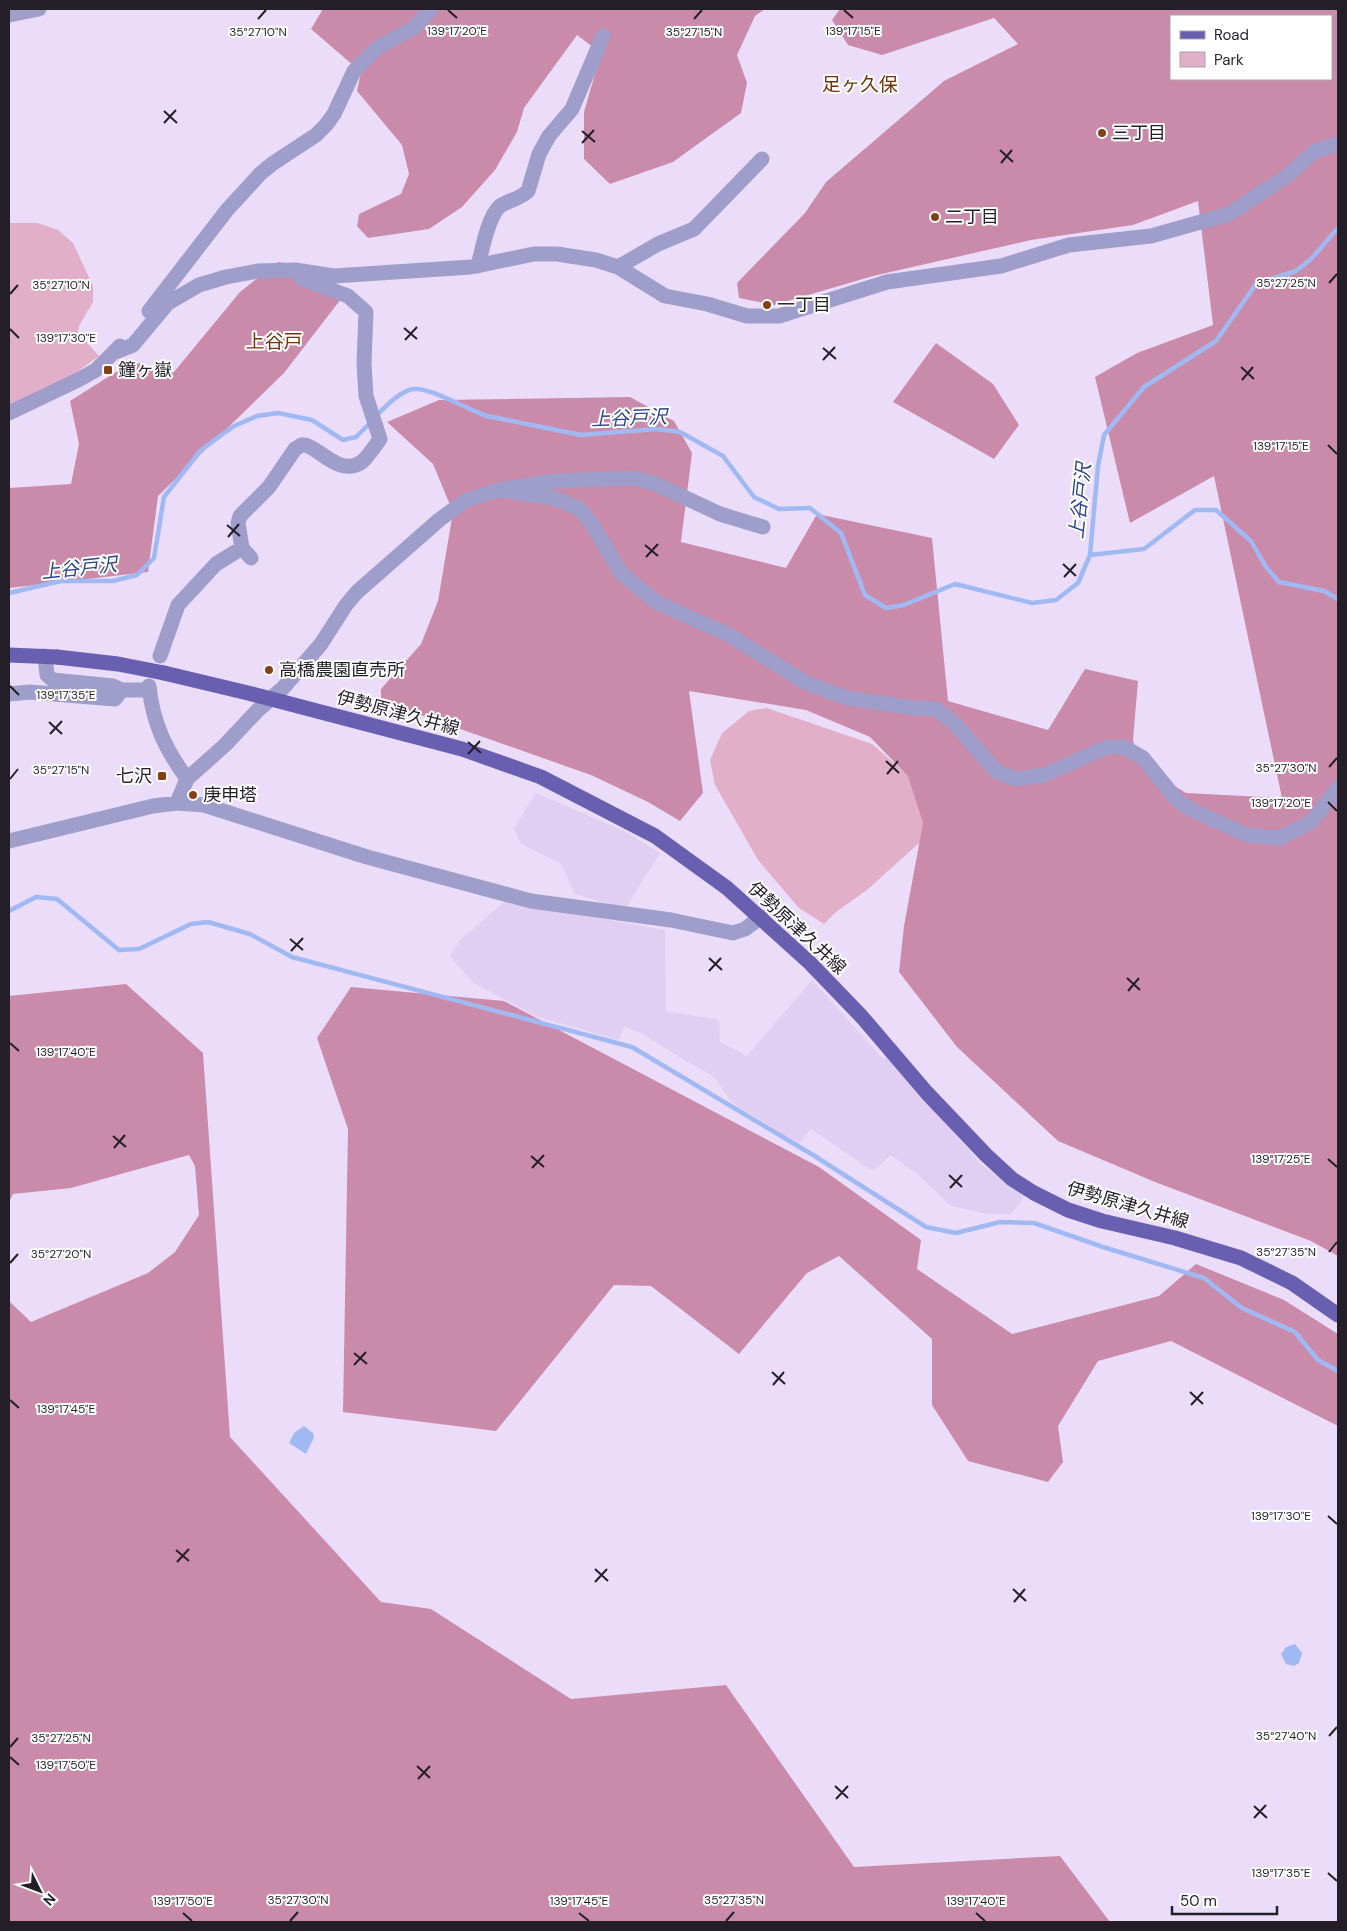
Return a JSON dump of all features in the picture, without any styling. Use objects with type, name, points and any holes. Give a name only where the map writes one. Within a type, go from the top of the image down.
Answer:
[{"type":"main road","name":"伊勢原津久井線","points":[[9,655],[45,656],[118,664],[164,673],[270,698],[462,749],[541,777],[655,836],[727,888],[761,917],[817,970],[862,1017],[927,1093],[986,1155],[1012,1179],[1034,1193],[1068,1210],[1102,1221],[1175,1238],[1241,1258],[1292,1283],[1338,1315]]},
{"type":"street","points":[[9,15],[39,9]]},
{"type":"street","points":[[9,413],[96,370],[113,353],[169,286],[227,210],[260,174],[316,135],[326,125],[334,114],[354,71],[377,48],[415,27],[431,9]]},
{"type":"street","points":[[478,266],[492,218],[500,206],[524,195],[528,191],[539,154],[549,136],[572,109],[603,36]]},
{"type":"street","points":[[113,353],[133,345],[168,304],[199,285],[226,277],[258,271],[295,270],[334,276],[478,266],[534,254],[557,254],[596,260],[618,267],[665,296],[707,304],[747,316],[779,316],[887,282],[1001,266],[1068,245],[1151,236],[1229,214],[1288,176],[1316,151],[1338,144]]},
{"type":"street","points":[[618,267],[658,244],[694,229],[762,159]]},
{"type":"street","points":[[160,656],[178,605],[216,564],[246,553],[238,523],[240,516],[269,487],[295,449],[301,445],[308,446],[330,461],[342,465],[354,465],[362,461],[380,439],[366,396],[364,363],[366,312],[348,296],[302,279],[295,270]]},
{"type":"street","points":[[178,803],[187,779],[225,745],[270,698],[283,688],[321,644],[346,605],[370,580],[446,515],[465,502],[498,490],[555,481],[634,478],[656,484],[720,514],[763,527]]},
{"type":"street","points":[[498,490],[554,498],[580,509],[592,524],[621,573],[656,602],[729,635],[806,683],[847,698],[913,708],[936,709],[956,725],[996,771],[1015,779],[1044,775],[1107,747],[1124,747],[1143,758],[1177,800],[1192,810],[1247,835],[1280,838],[1311,822],[1338,788]]},
{"type":"street","points":[[45,656],[47,675],[53,680],[114,686],[122,690],[149,688],[150,701],[159,732],[170,755],[187,779]]},
{"type":"street","points":[[9,694],[30,692],[116,699],[122,690]]},
{"type":"street","points":[[9,841],[153,806],[178,803],[204,806],[367,858],[531,900],[671,920],[733,933],[745,930],[761,917]]},
{"type":"shaded area","points":[[323,9],[765,9],[755,16],[737,55],[747,83],[741,113],[673,162],[610,184],[584,159],[584,112],[601,53],[577,35],[524,108],[517,132],[495,170],[462,207],[429,229],[368,238],[357,226],[359,214],[401,194],[409,174],[402,145],[357,91],[361,72],[311,29]]},
{"type":"shaded area","points":[[840,9],[1338,9],[1338,1256],[1311,1241],[1155,1182],[1058,1141],[957,1047],[899,972],[904,926],[923,823],[908,776],[870,737],[806,710],[689,691],[703,793],[680,821],[648,802],[591,775],[381,701],[381,689],[421,644],[438,601],[453,512],[433,464],[387,422],[439,400],[630,397],[674,421],[692,453],[681,542],[786,568],[817,514],[932,538],[948,701],[1048,730],[1085,669],[1138,681],[1133,740],[1141,765],[1186,793],[1282,798],[1214,476],[1130,523],[1095,377],[1137,353],[1213,325],[1198,201],[1133,225],[1031,240],[873,276],[774,305],[739,298],[737,283],[805,213],[826,182],[944,81],[1018,44],[994,18],[882,55],[848,45],[832,20]]},
{"type":"shaded area","points":[[278,262],[329,270],[341,299],[284,373],[158,496],[148,572],[9,588],[9,488],[71,484],[79,444],[70,401],[127,365],[142,363],[160,376],[174,372],[240,292]]},
{"type":"shaded area","points":[[936,343],[993,384],[1019,425],[994,459],[893,402]]},
{"type":"shaded area","points":[[536,793],[624,831],[660,853],[625,909],[575,894],[560,863],[521,844],[514,828]]},
{"type":"shaded area","points":[[505,901],[665,930],[666,1011],[719,1020],[720,1042],[747,1056],[812,980],[883,1059],[887,1057],[982,1165],[1024,1197],[1011,1214],[987,1214],[951,1206],[918,1175],[891,1155],[873,1171],[811,1129],[799,1144],[732,1103],[713,1076],[643,1034],[624,1026],[619,1040],[538,1017],[473,983],[450,956],[460,940]]},
{"type":"shaded area","points":[[126,984],[203,1053],[230,1437],[381,1602],[431,1609],[571,1699],[726,1685],[854,1867],[1060,1856],[1110,1922],[9,1922],[9,1301],[31,1322],[148,1273],[175,1252],[199,1215],[195,1166],[189,1155],[71,1188],[13,1194],[9,1202],[9,996]]},
{"type":"shaded area","points":[[351,987],[504,1001],[819,1167],[921,1240],[917,1269],[1012,1334],[1159,1296],[1196,1264],[1284,1300],[1338,1334],[1338,1426],[1171,1341],[1098,1361],[1058,1426],[1063,1462],[1048,1482],[968,1461],[932,1405],[932,1339],[839,1256],[807,1273],[739,1354],[651,1286],[614,1285],[496,1431],[343,1412],[348,1129],[317,1038]]},
{"type":"green space","points":[[9,223],[38,223],[58,230],[73,243],[93,286],[93,302],[79,326],[78,333],[99,356],[63,382],[9,410]]},
{"type":"green space","points":[[767,708],[872,744],[930,794],[938,826],[867,890],[836,912],[824,924],[799,908],[758,860],[715,785],[710,760],[722,733],[749,711]]},
{"type":"water","points":[[304,1426],[313,1433],[314,1437],[306,1454],[289,1443],[294,1433]]},
{"type":"water","points":[[1295,1644],[1302,1653],[1299,1663],[1294,1666],[1286,1664],[1281,1654],[1286,1647]]},
{"type":"waterway","name":"上谷戸沢","points":[[376,416],[404,392],[421,389],[487,416],[581,435],[656,429],[680,432],[723,456],[754,497],[779,509],[810,508],[841,533],[865,595],[886,608],[904,605],[955,584],[1032,603],[1056,600],[1078,583],[1090,555],[1098,466],[1104,435],[1144,387],[1216,341],[1256,284],[1296,271],[1311,259],[1338,228]]},
{"type":"waterway","name":"上谷戸沢","points":[[9,593],[61,581],[113,581],[137,575],[154,558],[164,497],[201,450],[234,426],[257,416],[278,413],[312,420],[343,440],[356,437],[371,422]]},
{"type":"waterway","points":[[1090,555],[1144,549],[1195,510],[1216,510],[1251,541],[1266,567],[1279,582],[1324,591],[1338,599]]},
{"type":"waterway","points":[[9,911],[36,897],[57,899],[119,950],[139,949],[191,924],[208,922],[250,934],[292,957],[632,1047],[813,1155],[926,1227],[956,1233],[1000,1222],[1034,1223],[1103,1247],[1204,1278],[1242,1308],[1295,1332],[1318,1360],[1338,1371]]},
{"type":"place","name":"三丁目","points":[[1102,133]]},
{"type":"place","name":"二丁目","points":[[935,217]]},
{"type":"place","name":"一丁目","points":[[767,305]]},
{"type":"place","name":"鐘ヶ嶽","points":[[108,370]]},
{"type":"place","name":"高橋農園直売所","points":[[269,670]]},
{"type":"place","name":"七沢","points":[[162,776]]},
{"type":"place","name":"庚申塔","points":[[193,795]]},
{"type":"district","name":"足ヶ久保","points":[[860,84]]},
{"type":"district","name":"上谷戸","points":[[274,341]]}]
